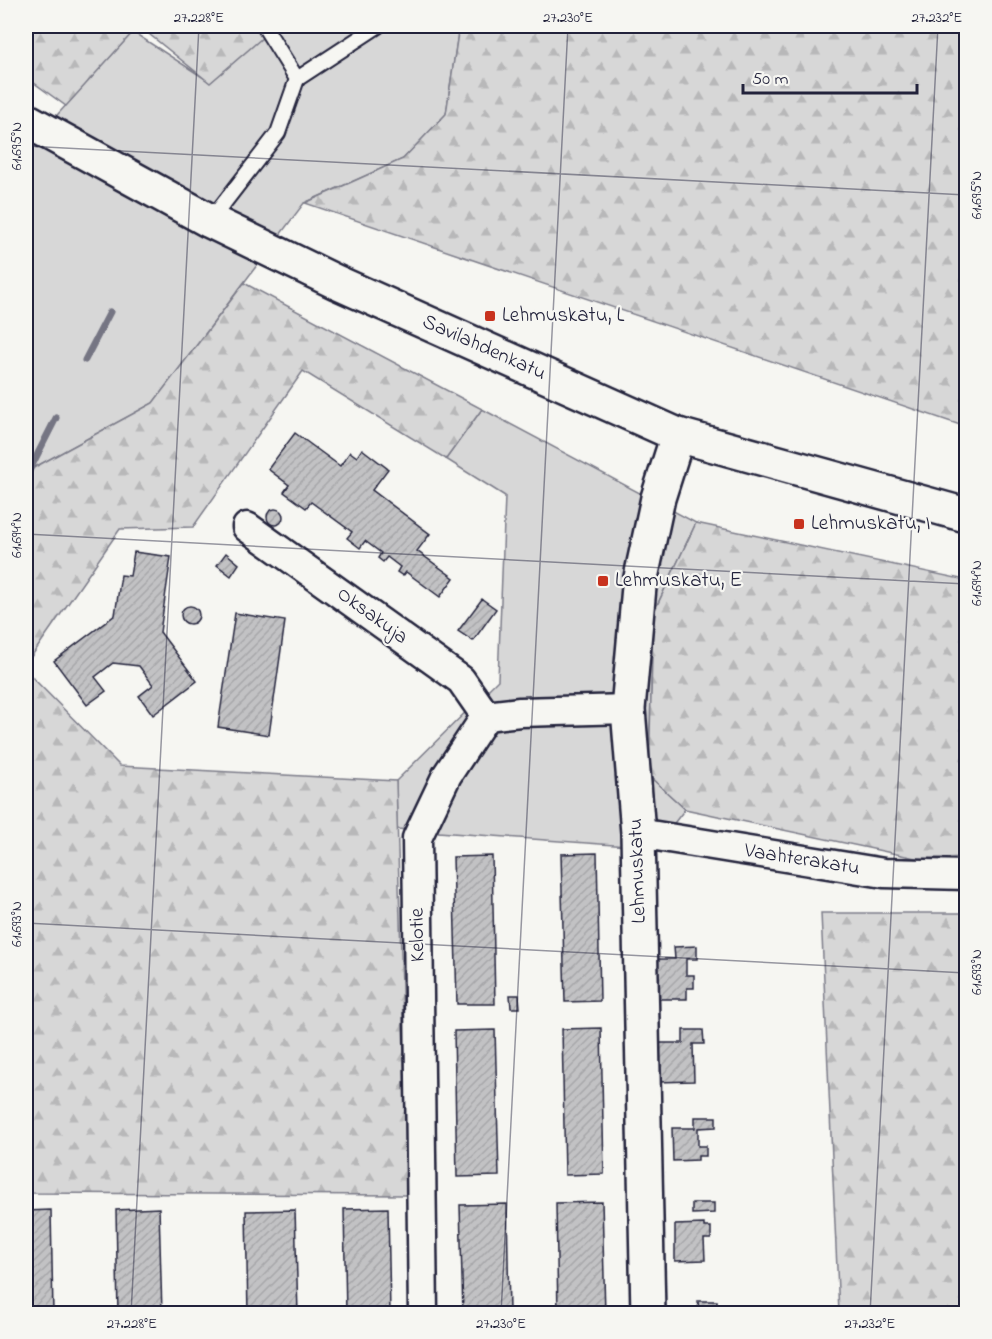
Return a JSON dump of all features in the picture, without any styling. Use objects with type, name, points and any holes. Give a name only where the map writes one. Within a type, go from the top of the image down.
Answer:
[{"type":"main road","name":"Savilahdenkatu","points":[[26,120],[210,221],[336,282],[678,435],[966,515]]},
{"type":"main road","name":"Lehmuskatu","points":[[648,1314],[638,833],[628,709],[639,587],[658,498],[678,435]]},
{"type":"street","name":"Oksakuja","points":[[247,527],[461,680],[486,716]]},
{"type":"street","points":[[486,716],[520,712],[628,709]]},
{"type":"street","name":"Kelotie","points":[[423,1314],[417,838],[447,775],[486,716]]},
{"type":"street","name":"Vaahterakatu","points":[[638,833],[884,873],[966,875]]},
{"type":"lane","points":[[264,26],[297,79]]},
{"type":"lane","points":[[210,221],[278,133],[297,79],[378,26]]},
{"type":"green space","points":[[26,26],[124,26],[133,32],[66,106],[26,77]]},
{"type":"green space","points":[[139,26],[264,26],[269,32],[210,83]]},
{"type":"green space","points":[[264,26],[453,26],[458,33],[446,114],[403,159],[304,203],[153,403],[26,472],[26,149],[133,32],[210,82]]},
{"type":"green space","points":[[469,26],[966,26],[966,427],[305,203],[403,159],[446,114],[458,33]]},
{"type":"green space","points":[[244,283],[482,409],[446,459],[303,371],[193,527],[120,529],[26,664],[26,472],[153,403]]},
{"type":"green space","points":[[482,409],[696,523],[653,614],[649,776],[685,809],[655,848],[397,829],[396,781],[498,680],[505,496],[446,459]]},
{"type":"green space","points":[[696,523],[966,580],[966,857],[920,859],[685,809],[649,776],[653,614]]},
{"type":"green space","points":[[26,671],[120,766],[396,781],[408,1195],[26,1193]]},
{"type":"green space","points":[[821,913],[966,913],[966,1313],[839,1313]]},
{"type":"building","points":[[295,433],[340,466],[350,452],[357,457],[362,449],[388,469],[372,490],[430,534],[417,551],[454,578],[440,597],[406,572],[403,576],[397,572],[400,567],[387,557],[383,562],[378,558],[381,553],[365,541],[360,548],[347,538],[352,532],[311,502],[306,508],[284,492],[289,485],[268,469]]},
{"type":"building","points":[[275,509],[281,511],[283,517],[281,523],[275,525],[269,523],[267,517],[269,511]]},
{"type":"building","points":[[134,552],[171,557],[160,632],[197,681],[153,715],[139,696],[153,685],[139,666],[113,663],[95,677],[106,691],[87,705],[54,661],[115,615],[121,575],[130,576]]},
{"type":"building","points":[[226,553],[239,564],[231,576],[217,565]]},
{"type":"building","points":[[482,599],[496,609],[473,641],[458,631]]},
{"type":"building","points":[[190,606],[196,609],[199,615],[196,621],[190,624],[184,621],[181,615],[184,609]]},
{"type":"building","points":[[235,613],[285,621],[269,735],[218,727]]},
{"type":"building","points":[[597,853],[600,1001],[565,1002],[561,854]]},
{"type":"building","points":[[492,856],[495,1004],[457,1004],[453,857]]},
{"type":"building","points":[[697,946],[697,959],[686,959],[686,975],[694,975],[694,988],[687,988],[687,999],[656,999],[654,959],[675,959],[674,947]]},
{"type":"building","points":[[510,995],[519,995],[520,1008],[511,1008]]},
{"type":"building","points":[[601,1028],[604,1174],[565,1175],[562,1029]]},
{"type":"building","points":[[495,1030],[499,1176],[457,1177],[454,1031]]},
{"type":"building","points":[[683,1030],[703,1030],[704,1044],[693,1044],[694,1081],[657,1082],[656,1043],[683,1043]]},
{"type":"building","points":[[695,1117],[716,1117],[716,1127],[698,1128],[698,1146],[706,1146],[706,1156],[698,1156],[698,1160],[673,1161],[672,1128],[695,1128]]},
{"type":"building","points":[[602,1202],[605,1314],[558,1314],[556,1203]]},
{"type":"building","points":[[692,1203],[714,1203],[714,1213],[692,1214]]},
{"type":"building","points":[[507,1204],[509,1314],[463,1314],[460,1205]]},
{"type":"building","points":[[159,1208],[162,1314],[118,1314],[116,1210]]},
{"type":"building","points":[[388,1208],[390,1314],[346,1314],[344,1209]]},
{"type":"building","points":[[51,1210],[53,1314],[26,1314],[26,1211]]},
{"type":"building","points":[[295,1210],[298,1314],[248,1314],[246,1211]]},
{"type":"building","points":[[704,1224],[704,1227],[711,1227],[711,1239],[704,1239],[705,1260],[675,1261],[675,1225]]},
{"type":"building","points":[[698,1301],[717,1301],[717,1311],[677,1314],[699,1312]]},
{"type":"waterway","points":[[85,360],[110,312]]},
{"type":"waterway","points":[[26,477],[56,418]]},
{"type":"place","name":"Lehmuskatu, L","points":[[490,316]]},
{"type":"place","name":"Lehmuskatu, I","points":[[799,524]]},
{"type":"place","name":"Lehmuskatu, E","points":[[603,581]]}]
